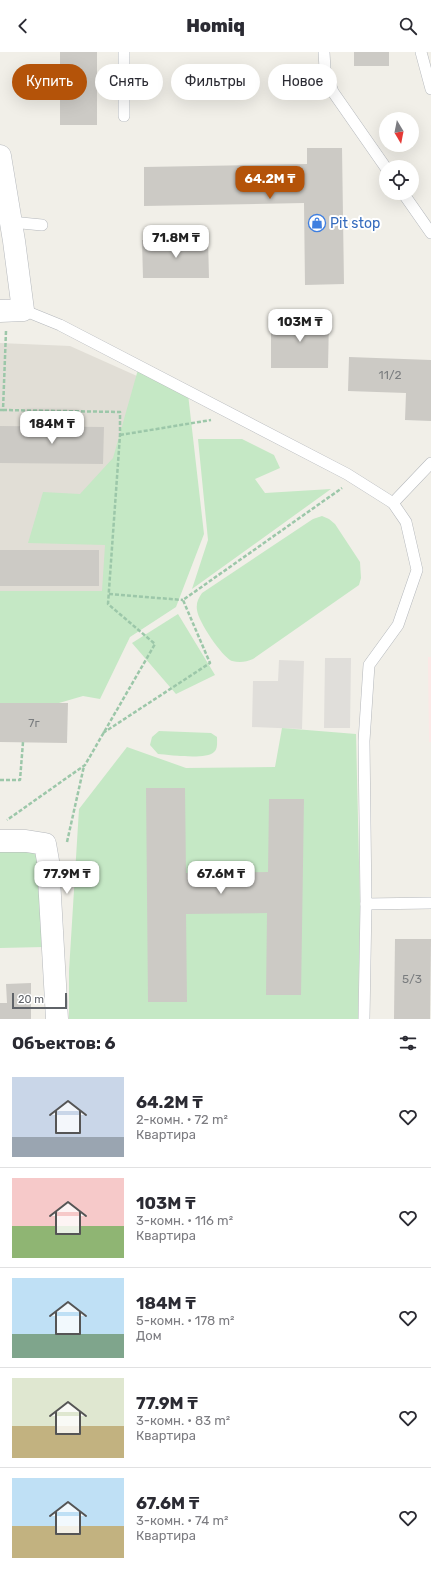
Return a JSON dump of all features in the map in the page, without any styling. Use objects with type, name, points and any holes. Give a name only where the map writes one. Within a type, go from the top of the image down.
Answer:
[{"type":"street","points":[[0,156],[23,310],[3,319]]},
{"type":"street","points":[[2,832],[26,841],[45,844],[48,861],[57,1019]]},
{"type":"lane","points":[[124,52],[124,116]]},
{"type":"lane","points":[[324,52],[325,69],[333,92],[380,160]]},
{"type":"lane","points":[[421,52],[431,89]]},
{"type":"lane","points":[[408,200],[431,233]]},
{"type":"lane","points":[[11,222],[42,225]]},
{"type":"lane","points":[[23,310],[60,325],[355,478],[393,503],[406,522],[418,570],[398,625],[369,665],[364,741],[366,904],[364,1019]]},
{"type":"lane","points":[[393,503],[431,463]]},
{"type":"lane","points":[[366,904],[431,903]]},
{"type":"path","points":[[2,832],[84,765],[155,644],[108,604],[120,435],[120,412],[1,410],[3,319]]},
{"type":"path","points":[[120,435],[236,416]]},
{"type":"path","points":[[109,594],[183,600],[355,478]]},
{"type":"path","points":[[103,733],[210,663],[183,600]]},
{"type":"path","points":[[0,780],[20,780],[23,742]]},
{"type":"shaded area","points":[[0,343],[70,346],[137,376],[118,621],[0,631]]},
{"type":"shaded area","points":[[428,657],[431,657],[431,742],[429,742]]},
{"type":"shaded area","points":[[325,658],[351,658],[350,728],[324,728]]},
{"type":"shaded area","points":[[279,660],[304,661],[302,729],[252,727],[253,681],[278,681]]},
{"type":"green space","points":[[139,366],[188,394],[204,534],[176,607],[130,637],[100,699],[83,696],[59,703],[0,703],[0,591],[102,591],[105,545],[28,543],[43,492],[80,494],[113,458]]},
{"type":"green space","points":[[198,439],[242,439],[274,455],[280,468],[255,479],[265,493],[331,489],[192,589],[208,540]]},
{"type":"green space","points":[[322,516],[335,524],[360,562],[361,578],[359,585],[253,659],[243,662],[232,661],[222,653],[201,622],[197,608],[198,601],[202,593],[313,519]]},
{"type":"green space","points":[[178,614],[215,675],[176,694],[132,643]]},
{"type":"green space","points":[[282,728],[356,734],[360,905],[358,1019],[69,1019],[69,971],[79,809],[127,747],[186,768],[275,767]]},
{"type":"green space","points":[[159,731],[211,733],[217,737],[217,747],[214,752],[204,756],[158,754],[150,745],[152,737]]},
{"type":"green space","points":[[0,849],[38,850],[44,947],[0,948]]},
{"type":"building","points":[[60,52],[97,52],[97,64],[95,64],[95,100],[97,100],[97,125],[60,125],[60,100],[87,100],[87,64],[60,64]]},
{"type":"building","points":[[354,52],[389,52],[389,66],[354,66]]},
{"type":"building","points":[[307,148],[342,148],[344,284],[305,285],[304,203],[144,206],[144,167],[307,164]]},
{"type":"building","points":[[208,239],[209,278],[143,278],[142,240]]},
{"type":"building","points":[[271,319],[329,319],[328,368],[271,368]]},
{"type":"building","points":[[349,357],[431,360],[431,421],[405,420],[406,393],[348,391]]},
{"type":"building","points":[[0,426],[104,427],[103,464],[0,463]]},
{"type":"building","points":[[0,550],[99,550],[99,586],[0,586]]},
{"type":"building","points":[[0,703],[68,703],[67,743],[0,742]]},
{"type":"building","points":[[146,788],[185,788],[186,873],[268,872],[269,799],[304,799],[301,995],[266,995],[267,913],[186,914],[187,1002],[148,1002]]},
{"type":"building","points":[[395,939],[431,939],[430,1019],[394,1019]]},
{"type":"building","points":[[31,983],[31,1019],[0,1019],[0,1003],[7,1003],[6,984]]},
{"type":"place","name":"Pit stop","points":[[317,223]]}]
